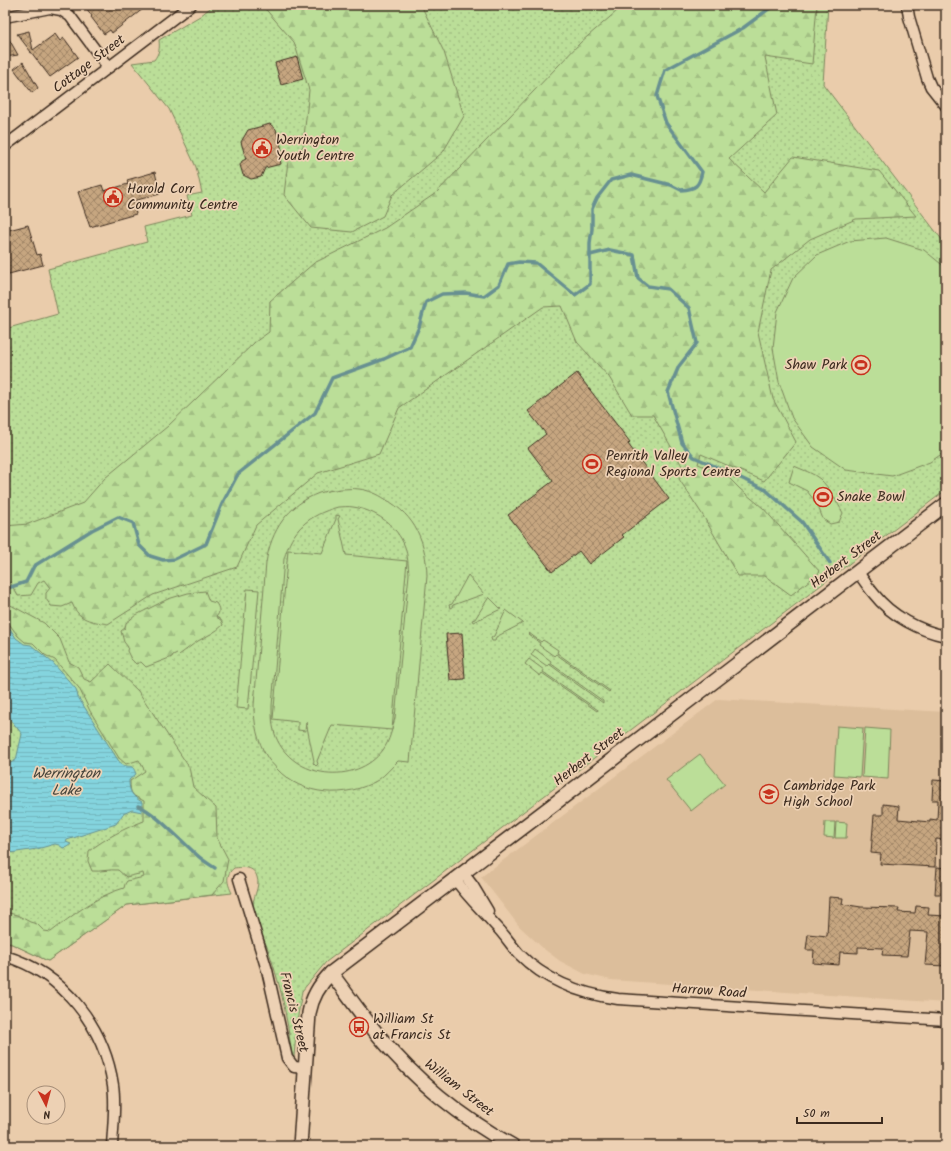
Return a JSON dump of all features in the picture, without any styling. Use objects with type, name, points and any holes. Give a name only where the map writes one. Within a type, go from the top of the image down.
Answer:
[{"type":"street","name":"Cottage Street","points":[[5,146],[191,5]]},
{"type":"street","points":[[907,5],[909,17],[927,78],[931,87],[946,106]]},
{"type":"street","points":[[5,17],[50,8],[61,10],[70,16],[108,67]]},
{"type":"street","name":"Herbert Street","points":[[305,1068],[311,1006],[318,988],[331,973],[946,504]]},
{"type":"street","points":[[858,571],[874,595],[888,609],[915,626],[946,636]]},
{"type":"street","name":"Harrow Road","points":[[459,876],[474,888],[496,925],[520,954],[543,974],[572,988],[603,997],[946,1020]]},
{"type":"street","name":"Francis Street","points":[[239,879],[267,970],[287,1058],[294,1066],[305,1068],[300,1146]]},
{"type":"street","points":[[5,956],[30,966],[61,987],[84,1013],[98,1036],[108,1060],[113,1086],[114,1112],[112,1146]]},
{"type":"street","name":"William Street","points":[[331,973],[379,1037],[400,1061],[452,1106],[472,1121],[513,1146]]},
{"type":"shaded area","name":"Cambridge Park High School","points":[[718,699],[946,712],[946,1003],[611,980],[585,974],[560,961],[544,949],[519,926],[481,877]]},
{"type":"green space","points":[[214,5],[828,5],[823,84],[946,245],[946,490],[326,962],[302,991],[297,1022],[294,1057],[292,1056],[285,1010],[278,980],[253,910],[253,902],[258,881],[256,873],[251,869],[234,868],[229,873],[229,886],[232,893],[127,905],[48,961],[12,944],[5,943],[5,329],[58,314],[48,269],[147,242],[144,227],[192,215],[187,196],[202,193],[196,167],[169,109],[132,63],[154,60],[159,51],[159,40],[200,16]]},
{"type":"green space","points":[[262,5],[421,5],[444,52],[464,116],[443,152],[392,195],[383,216],[352,232],[311,228],[284,195],[288,161],[303,146],[309,90],[294,42]]},
{"type":"green space","points":[[624,5],[817,5],[812,64],[765,57],[777,115],[729,159],[764,192],[793,157],[879,171],[916,216],[856,219],[810,239],[771,270],[758,332],[773,399],[796,442],[764,481],[701,454],[698,464],[726,475],[763,508],[820,572],[791,595],[765,576],[738,576],[702,514],[679,479],[685,471],[653,415],[632,415],[609,377],[577,342],[562,306],[543,307],[399,408],[379,454],[318,473],[256,525],[237,567],[153,595],[108,624],[91,621],[82,617],[72,603],[62,607],[51,606],[46,599],[46,593],[50,588],[44,580],[38,583],[31,595],[18,596],[10,582],[5,585],[5,526],[28,524],[83,503],[105,478],[168,426],[255,342],[269,332],[270,301],[314,263],[385,228],[436,193],[581,42]]},
{"type":"green space","name":"Shaw Park","points":[[886,238],[924,250],[946,268],[946,451],[930,462],[892,476],[846,470],[813,447],[792,418],[779,382],[773,348],[777,312],[793,278],[817,255],[850,241]]},
{"type":"green space","name":"Snake Bowl","points":[[794,466],[814,475],[827,486],[843,513],[839,522],[830,524],[823,519],[817,504],[807,491],[789,482]]},
{"type":"green space","points":[[338,489],[357,489],[373,492],[396,506],[404,513],[412,522],[421,541],[427,576],[410,762],[398,761],[381,778],[365,786],[339,792],[325,792],[299,785],[287,778],[269,760],[258,738],[255,725],[254,705],[266,563],[272,540],[283,520],[298,504],[319,493]],"holes":[[[338,507],[351,507],[369,511],[391,525],[397,532],[405,547],[409,574],[395,718],[389,738],[383,750],[371,762],[357,769],[342,773],[326,773],[310,769],[296,762],[284,751],[276,737],[272,722],[272,706],[284,559],[287,548],[297,531],[310,519],[318,514]]]},
{"type":"green space","points":[[336,515],[340,516],[338,519],[346,555],[407,561],[392,730],[332,725],[316,766],[313,763],[314,761],[306,722],[305,731],[298,730],[298,722],[273,719],[288,550],[322,553],[336,519]]},
{"type":"green space","points":[[468,575],[484,594],[453,605],[450,608],[449,605],[452,604]]},
{"type":"green space","points":[[247,589],[259,590],[248,709],[236,708]]},
{"type":"green space","points":[[205,591],[209,601],[216,603],[219,608],[218,615],[216,617],[221,620],[223,625],[179,655],[177,653],[172,657],[146,667],[141,662],[136,664],[131,659],[127,651],[128,647],[124,642],[121,631],[125,628],[126,623],[136,615],[168,599],[188,593]]},
{"type":"green space","points":[[489,597],[501,609],[473,622],[472,620],[475,619]]},
{"type":"green space","points":[[5,602],[44,623],[60,639],[69,662],[78,667],[84,679],[91,682],[110,664],[138,691],[189,767],[193,787],[216,808],[217,838],[228,859],[224,881],[212,895],[127,905],[48,961],[5,942],[5,912],[17,915],[37,924],[44,931],[51,932],[94,901],[114,891],[124,888],[127,881],[144,877],[143,873],[126,877],[118,870],[92,871],[88,861],[89,851],[95,846],[144,821],[144,801],[132,794],[130,789],[130,781],[145,771],[139,760],[126,764],[119,758],[90,711],[79,688],[55,660],[45,655],[33,643],[25,642],[18,636],[5,618]]},
{"type":"green space","points":[[506,610],[523,623],[496,637],[495,641],[492,641],[491,638],[494,636]]},
{"type":"green space","points":[[529,633],[541,642],[543,640],[558,650],[557,653],[610,691],[609,692],[556,654],[554,656],[539,645],[540,643],[528,634]]},
{"type":"green space","points":[[535,649],[551,661],[550,663],[603,701],[603,703],[549,664],[547,666],[531,655]]},
{"type":"green space","points":[[529,659],[544,670],[543,672],[598,710],[597,711],[542,673],[540,676],[525,664]]},
{"type":"green space","points":[[837,726],[863,728],[860,777],[834,775]]},
{"type":"green space","points":[[865,728],[890,730],[888,779],[862,777]]},
{"type":"green space","points":[[700,754],[725,784],[691,811],[666,780]]},
{"type":"green space","points":[[825,822],[835,822],[834,838],[824,837]]},
{"type":"green space","points":[[836,822],[847,823],[846,838],[835,838]]},
{"type":"water","name":"Werrington Lake","points":[[5,621],[16,638],[24,644],[31,645],[53,663],[76,689],[78,697],[118,760],[121,764],[131,766],[133,768],[136,774],[129,780],[130,791],[133,796],[142,802],[142,812],[132,810],[123,814],[116,824],[67,840],[66,842],[71,844],[67,847],[63,848],[55,844],[37,849],[9,854],[5,853],[5,766],[16,760],[22,734],[6,714],[5,715]]},
{"type":"building","points":[[84,5],[148,5],[112,33],[110,30],[104,34]]},
{"type":"building","points":[[29,31],[33,50],[55,34],[60,41],[64,38],[78,57],[50,77],[17,34]]},
{"type":"building","points":[[5,32],[18,55],[5,57]]},
{"type":"building","points":[[297,57],[303,79],[281,85],[275,63]]},
{"type":"building","points":[[23,62],[38,88],[32,93],[14,69]]},
{"type":"building","name":"Werrington Youth Centre","points":[[270,124],[276,129],[283,154],[280,160],[281,164],[265,168],[261,177],[251,179],[243,175],[240,165],[242,161],[246,159],[241,142],[248,130]]},
{"type":"building","name":"Harold Corr Community Centre","points":[[155,172],[160,194],[133,201],[136,214],[90,227],[78,192],[102,185],[104,191],[128,184],[127,180]]},
{"type":"building","points":[[28,225],[37,255],[40,254],[43,265],[5,275],[5,231]]},
{"type":"building","name":"Penrith Valley Regional Sports Centre","points":[[577,373],[630,442],[628,444],[669,499],[622,535],[624,537],[589,564],[579,551],[552,572],[508,515],[553,481],[528,448],[546,434],[528,411]]},
{"type":"building","points":[[462,633],[465,679],[450,680],[446,634]]},
{"type":"building","points":[[933,780],[946,781],[946,840],[936,839],[935,867],[880,864],[881,854],[871,853],[874,815],[883,815],[883,804],[899,806],[898,819],[930,822],[930,819],[937,820],[938,800],[932,800]]},
{"type":"building","points":[[937,867],[946,868],[946,894],[935,894]]},
{"type":"building","points":[[829,897],[843,898],[842,904],[861,907],[899,908],[898,912],[915,913],[916,906],[929,907],[928,915],[946,916],[946,966],[925,965],[928,932],[910,931],[907,956],[882,955],[883,948],[858,947],[858,953],[840,952],[839,965],[813,963],[814,950],[806,950],[808,934],[827,936]]},
{"type":"waterway","points":[[5,589],[26,582],[34,566],[92,530],[118,517],[133,523],[139,545],[150,556],[163,560],[175,559],[206,544],[222,504],[238,474],[315,413],[332,378],[384,359],[410,347],[419,327],[426,302],[442,294],[466,293],[484,296],[499,285],[508,264],[519,262],[536,263],[575,295],[590,284],[592,209],[597,198],[611,180],[631,175],[671,185],[681,190],[693,188],[700,181],[702,172],[666,123],[657,96],[665,70],[743,28],[774,5]]},
{"type":"waterway","points":[[590,255],[610,250],[634,255],[638,278],[648,286],[668,289],[689,308],[697,343],[679,366],[668,392],[682,443],[694,457],[766,490],[802,522],[830,563]]},
{"type":"waterway","points":[[138,806],[152,814],[199,857],[215,868]]},
{"type":"place","name":"Werrington Youth Centre","points":[[262,148]]},
{"type":"place","name":"Harold Corr Community Centre","points":[[113,197]]},
{"type":"place","name":"Shaw Park","points":[[861,365]]},
{"type":"place","name":"Penrith Valley Regional Sports Centre","points":[[592,464]]},
{"type":"place","name":"Snake Bowl","points":[[823,497]]},
{"type":"place","name":"Cambridge Park High School","points":[[769,794]]},
{"type":"place","name":"William St at Francis St","points":[[359,1027]]}]
